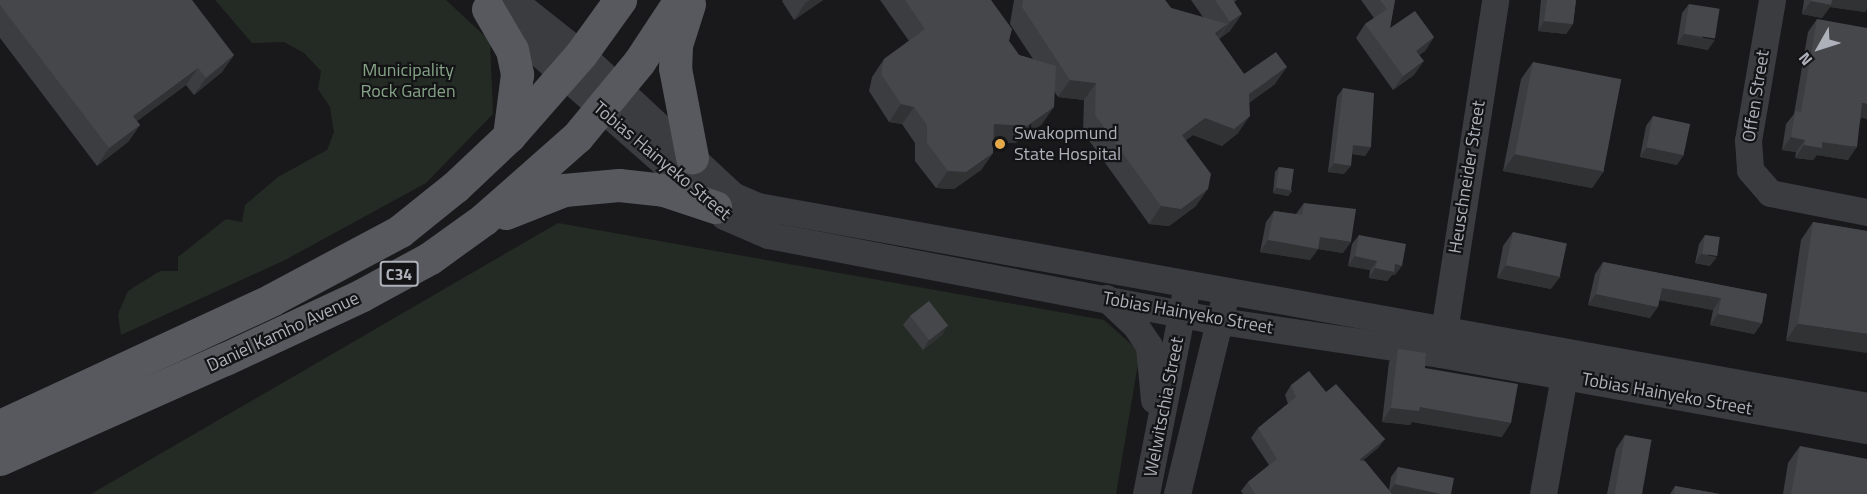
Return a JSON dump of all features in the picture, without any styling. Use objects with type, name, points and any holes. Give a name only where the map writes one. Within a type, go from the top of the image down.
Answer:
[{"type":"main road","name":"C34","points":[[572,65],[620,0]]},
{"type":"main road","name":"C34","points":[[610,100],[680,0]]},
{"type":"main road","points":[[691,0],[676,45],[675,68],[692,157]]},
{"type":"main road","points":[[493,3],[512,50],[516,74],[509,136]]},
{"type":"main road","name":"Daniel Kamho Avenue","points":[[0,426],[271,300],[400,231],[455,187],[509,136],[572,65]]},
{"type":"main road","name":"Daniel Kamho Avenue","points":[[0,459],[362,295],[430,258],[556,157],[610,100]]},
{"type":"main road","points":[[464,233],[518,206],[564,190],[619,185],[664,189],[715,207]]},
{"type":"street","name":"Heuschneider Street","points":[[1442,341],[1495,0]]},
{"type":"street","name":"Offen Street","points":[[1772,0],[1748,140],[1750,170],[1770,193],[1867,212]]},
{"type":"street","name":"Tobias Hainyeko Street","points":[[493,3],[572,65],[610,100],[715,207],[745,228],[768,235],[1220,321],[1442,341]]},
{"type":"street","name":"Tobias Hainyeko Street","points":[[610,100],[692,157],[734,195],[757,206],[1226,292],[1442,341],[1567,363],[1867,405]]},
{"type":"street","name":"Welwitschia Street","points":[[1146,494],[1187,285]]},
{"type":"street","name":"Welwitschia Street","points":[[1177,494],[1226,292]]},
{"type":"street","points":[[1106,298],[1135,326],[1149,345],[1154,403],[1160,421]]},
{"type":"street","name":"Tobias Hainyeko Street","points":[[1567,363],[1867,430]]},
{"type":"street","points":[[1543,494],[1567,363]]},
{"type":"green space","name":"Municipality Rock Garden","points":[[215,0],[446,0],[490,41],[493,114],[426,183],[285,260],[121,335],[118,314],[128,291],[160,271],[178,271],[178,257],[226,219],[242,222],[245,205],[278,177],[327,150],[334,132],[330,107],[318,89],[321,71],[304,53],[284,42],[252,43]]},
{"type":"green space","points":[[558,223],[1104,320],[1140,352],[1116,494],[91,494]]},
{"type":"building","points":[[0,0],[192,0],[234,55],[206,78],[198,68],[133,116],[140,125],[109,148],[0,5]]},
{"type":"building","points":[[905,0],[991,0],[1012,29],[1009,41],[1019,55],[1056,66],[1054,107],[1027,126],[994,124],[993,153],[966,172],[948,171],[927,143],[927,125],[914,107],[901,104],[881,74],[884,59],[925,29]]},
{"type":"building","points":[[1023,0],[1165,0],[1171,8],[1227,24],[1215,33],[1244,74],[1276,52],[1287,67],[1249,94],[1250,116],[1234,129],[1205,118],[1182,135],[1211,174],[1208,189],[1181,209],[1161,206],[1095,115],[1096,83],[1070,80],[1022,7]]},
{"type":"building","points":[[1215,0],[1233,0],[1242,14],[1230,22]]},
{"type":"building","points":[[1380,0],[1395,0],[1390,28],[1415,11],[1434,37],[1416,51],[1424,61],[1403,76],[1365,24],[1387,9]]},
{"type":"building","points":[[1547,0],[1576,0],[1573,24],[1544,21]]},
{"type":"building","points":[[1811,0],[1832,0],[1831,5]]},
{"type":"building","points":[[1689,4],[1720,9],[1715,38],[1684,34]]},
{"type":"building","points":[[1817,19],[1867,28],[1867,104],[1862,103],[1857,147],[1822,142],[1822,148],[1804,145],[1805,140],[1791,137],[1795,111],[1801,112]]},
{"type":"building","points":[[1533,62],[1621,79],[1603,171],[1515,154]]},
{"type":"building","points":[[1343,88],[1374,93],[1371,147],[1353,145],[1351,166],[1334,163]]},
{"type":"building","points":[[1653,116],[1690,124],[1684,155],[1646,147]]},
{"type":"building","points":[[1279,167],[1294,169],[1291,190],[1276,188]]},
{"type":"building","points":[[1304,203],[1356,209],[1351,242],[1320,237],[1318,249],[1268,240],[1274,211],[1302,215]]},
{"type":"building","points":[[1813,222],[1867,231],[1867,334],[1798,324]]},
{"type":"building","points":[[1513,232],[1567,243],[1560,277],[1506,265]]},
{"type":"building","points":[[1359,235],[1406,244],[1402,266],[1395,264],[1394,272],[1375,268],[1377,261],[1355,256]]},
{"type":"building","points":[[1705,235],[1720,237],[1717,256],[1702,254]]},
{"type":"building","points":[[1603,262],[1767,294],[1762,323],[1718,314],[1721,298],[1662,288],[1658,307],[1596,294]]},
{"type":"building","points":[[929,301],[948,325],[929,340],[910,316]]},
{"type":"building","points":[[1398,349],[1426,353],[1425,368],[1518,384],[1511,423],[1420,407],[1419,411],[1391,408]]},
{"type":"building","points":[[1309,371],[1326,392],[1336,384],[1385,439],[1359,460],[1365,461],[1392,494],[1255,494],[1248,482],[1277,459],[1258,428],[1296,397],[1291,385]]},
{"type":"building","points":[[1625,435],[1652,440],[1642,494],[1615,494]]},
{"type":"building","points":[[1800,446],[1867,459],[1867,494],[1791,494]]},
{"type":"building","points":[[1398,467],[1454,478],[1451,494],[1395,484]]},
{"type":"building","points":[[1675,486],[1720,494],[1674,494]]},
{"type":"place","name":"Swakopmund State Hospital","points":[[1000,144]]}]
